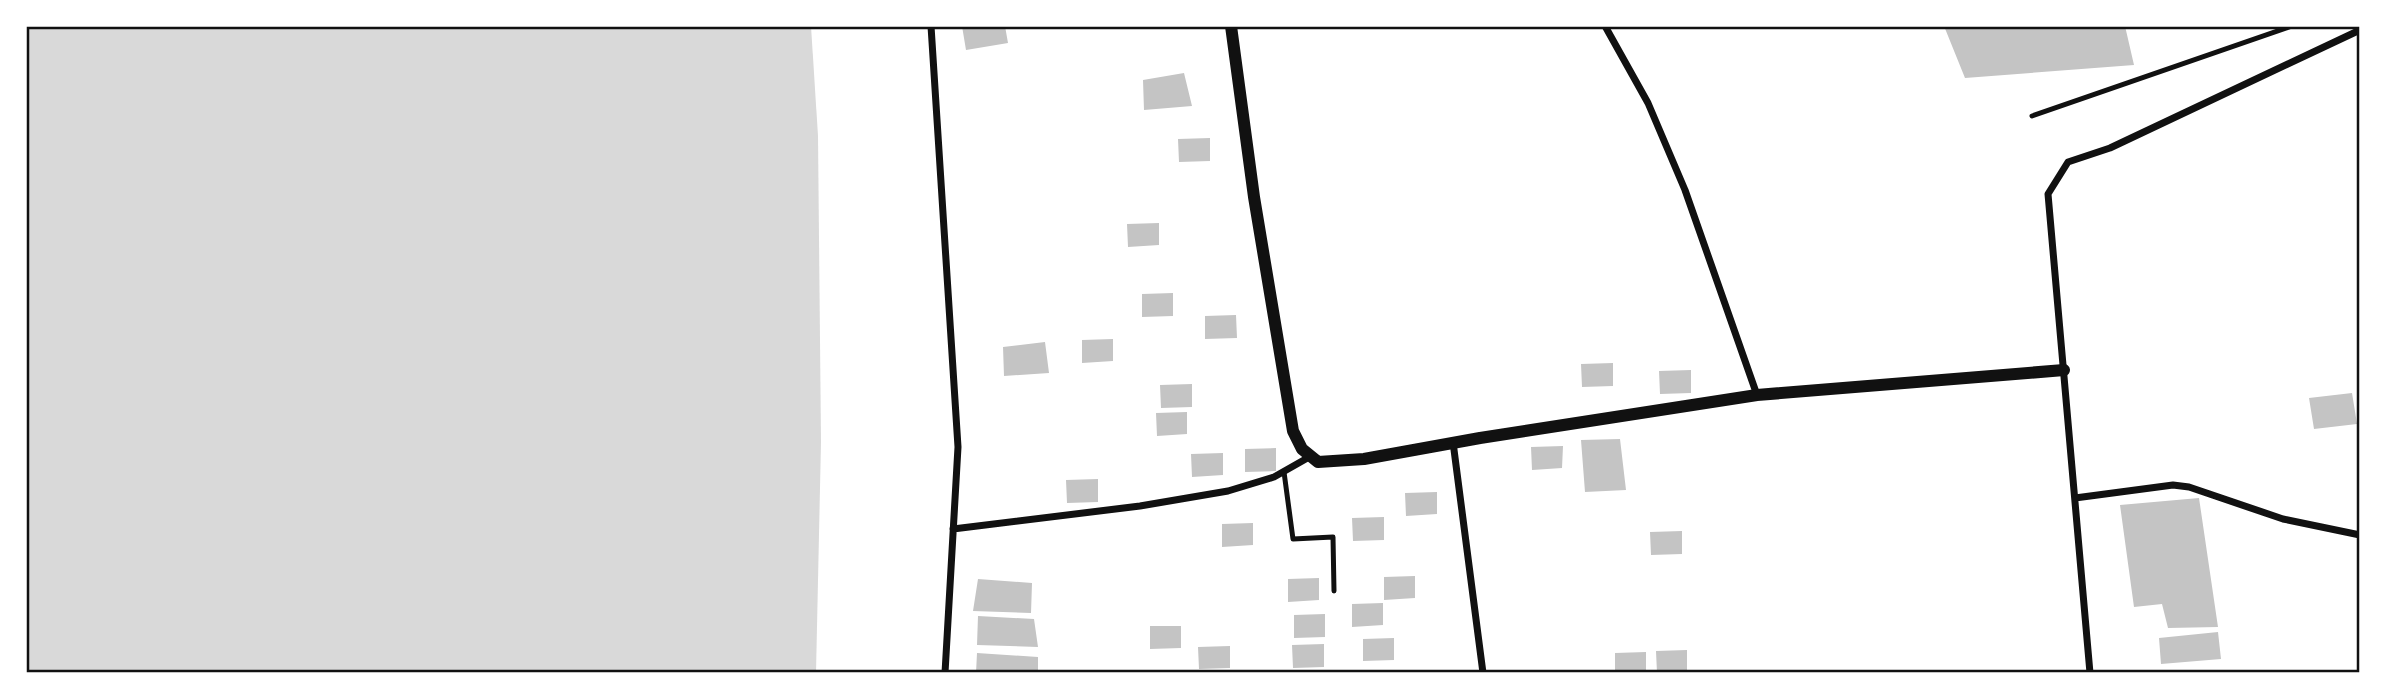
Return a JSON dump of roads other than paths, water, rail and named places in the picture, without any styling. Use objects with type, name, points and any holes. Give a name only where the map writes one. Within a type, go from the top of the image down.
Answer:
[{"type":"street","points":[[930,26],[958,447],[945,673]]},
{"type":"street","points":[[1231,26],[1254,197],[1293,431],[1302,449],[1318,462],[1364,459],[1453,442],[1756,396],[2064,370]]},
{"type":"street","points":[[1605,26],[1648,103],[1685,190],[1756,396]]},
{"type":"street","points":[[2090,673],[2048,194],[2068,162],[2110,148],[2360,30]]},
{"type":"street","points":[[1453,442],[1483,673]]},
{"type":"street","points":[[953,529],[1153,504],[1228,491],[1273,477],[1311,456]]},
{"type":"street","points":[[2075,498],[2173,485],[2189,487],[2283,519],[2360,535]]},
{"type":"lane","points":[[2032,116],[2292,26]]},
{"type":"lane","points":[[1284,472],[1293,539],[1333,537],[1334,591]]}]
